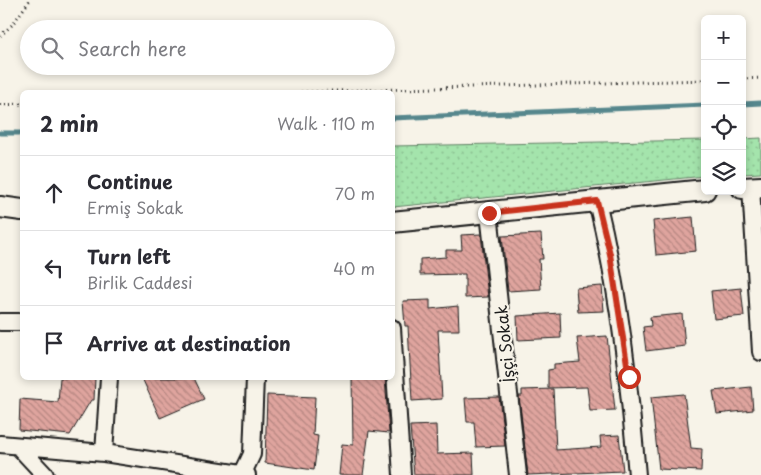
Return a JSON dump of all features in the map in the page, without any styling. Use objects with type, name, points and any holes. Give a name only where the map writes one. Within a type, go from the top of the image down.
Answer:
[{"type":"street","points":[[752,187],[761,352]]},
{"type":"street","points":[[395,222],[701,190]]},
{"type":"street","points":[[597,201],[610,254],[629,377],[638,475]]},
{"type":"street","points":[[0,207],[20,210]]},
{"type":"street","name":"İşçi Sokak","points":[[489,213],[518,475]]},
{"type":"street","points":[[0,322],[20,322]]},
{"type":"street","points":[[395,372],[402,475]]},
{"type":"street","points":[[104,453],[109,380]]},
{"type":"street","points":[[242,475],[252,454],[255,380]]},
{"type":"street","points":[[0,444],[104,453],[247,475]]},
{"type":"street","points":[[18,446],[42,474]]},
{"type":"path","points":[[0,36],[12,25],[30,0]]},
{"type":"path","points":[[746,79],[761,78]]},
{"type":"path","points":[[368,90],[701,80]]},
{"type":"path","points":[[0,105],[20,104]]},
{"type":"green space","points":[[761,138],[761,173],[746,174],[746,139]]},
{"type":"green space","points":[[701,140],[701,176],[395,207],[395,146]]},
{"type":"building","points":[[693,217],[696,251],[656,255],[653,221]]},
{"type":"building","points":[[481,234],[488,297],[465,298],[465,274],[420,275],[420,259],[446,257],[446,250],[462,250],[461,235]]},
{"type":"building","points":[[541,234],[543,259],[539,259],[541,289],[508,291],[502,236]]},
{"type":"building","points":[[602,286],[604,311],[578,312],[576,288]]},
{"type":"building","points":[[741,288],[744,316],[714,319],[711,291]]},
{"type":"building","points":[[430,300],[430,309],[458,306],[459,330],[438,330],[442,399],[412,401],[408,326],[405,326],[403,301]]},
{"type":"building","points":[[560,313],[561,338],[518,340],[517,316]]},
{"type":"building","points":[[682,314],[685,346],[646,351],[643,327],[651,326],[650,317]]},
{"type":"building","points":[[607,336],[615,410],[590,411],[587,387],[548,388],[548,370],[554,369],[554,364],[580,362],[577,338]]},
{"type":"building","points":[[60,380],[95,380],[94,400],[91,400],[70,435],[19,430],[20,399],[58,402]]},
{"type":"building","points":[[143,380],[195,380],[204,399],[160,418]]},
{"type":"building","points":[[352,380],[385,380],[389,433],[369,431],[363,475],[339,475],[342,444],[353,445]]},
{"type":"building","points":[[751,387],[753,410],[717,414],[713,391]]},
{"type":"building","points":[[553,389],[556,450],[601,447],[600,436],[619,435],[623,471],[528,475],[519,396],[522,396],[522,390]]},
{"type":"building","points":[[684,394],[691,448],[702,449],[701,471],[659,469],[651,397]]},
{"type":"building","points":[[267,395],[315,397],[313,435],[318,436],[314,470],[265,463]]},
{"type":"building","points":[[499,397],[505,446],[476,447],[474,422],[467,422],[465,398]]},
{"type":"building","points":[[436,425],[437,454],[473,453],[474,475],[414,475],[410,426]]},
{"type":"waterway","points":[[746,104],[761,103]]},
{"type":"waterway","points":[[395,118],[701,105]]},
{"type":"waterway","points":[[0,133],[20,133]]},
{"type":"route","points":[[489,213],[597,201],[610,254],[629,377]]}]
